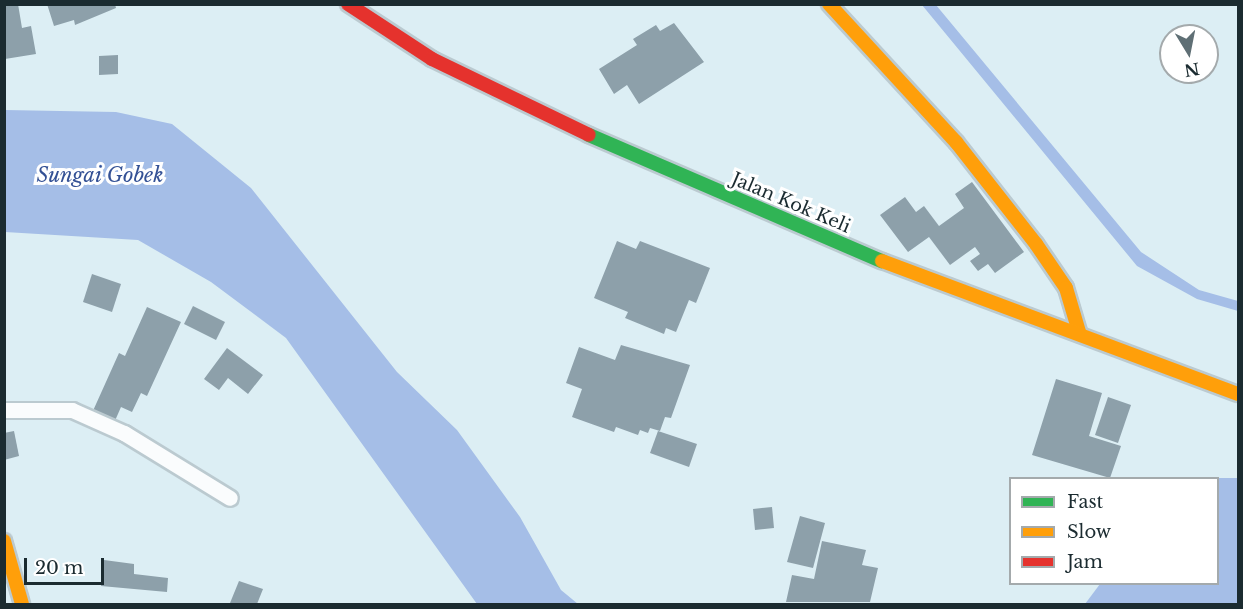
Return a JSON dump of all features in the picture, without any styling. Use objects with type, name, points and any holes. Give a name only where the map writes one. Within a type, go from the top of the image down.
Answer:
[{"type":"street","name":"Jalan Kok Keli","points":[[348,4],[432,59],[541,116],[877,259],[1078,332],[1239,394]]},
{"type":"street","points":[[830,4],[956,142],[1036,244],[1066,288],[1078,332]]},
{"type":"street","points":[[4,541],[22,604]]},
{"type":"lane","points":[[4,410],[72,410],[124,433],[230,498]]},
{"type":"water","points":[[922,5],[936,5],[1141,252],[1199,290],[1238,301],[1238,311],[1197,299],[1137,266]]},
{"type":"water","name":"Sungai Gobek","points":[[5,110],[116,112],[172,124],[251,188],[397,372],[457,430],[520,517],[561,590],[578,604],[477,604],[286,338],[211,282],[138,240],[5,232]]},
{"type":"water","points":[[1219,478],[1238,478],[1238,604],[1085,604],[1099,585],[1219,585]]},
{"type":"building","points":[[4,4],[18,4],[22,28],[31,26],[36,54],[5,59]]},
{"type":"building","points":[[47,4],[115,4],[116,8],[75,25],[74,20],[54,26]]},
{"type":"building","points":[[674,23],[704,62],[639,104],[627,85],[614,94],[599,69],[637,45],[633,39],[656,25],[660,31]]},
{"type":"building","points":[[118,55],[118,74],[99,75],[99,56]]},
{"type":"building","points":[[972,182],[1024,252],[995,273],[988,264],[978,271],[970,261],[980,254],[975,247],[950,265],[929,237],[908,252],[880,215],[905,197],[916,212],[924,206],[939,226],[964,208],[955,194]]},
{"type":"building","points":[[617,241],[636,249],[640,241],[710,268],[696,303],[689,300],[676,332],[666,328],[664,334],[625,318],[628,312],[594,298]]},
{"type":"building","points":[[92,274],[121,284],[112,312],[83,302]]},
{"type":"building","points":[[193,306],[225,322],[216,340],[184,324]]},
{"type":"building","points":[[147,307],[181,322],[147,396],[141,393],[132,412],[121,407],[114,423],[92,413],[119,353],[125,356]]},
{"type":"building","points":[[621,345],[690,365],[671,418],[665,417],[660,431],[650,428],[648,433],[640,430],[638,435],[616,427],[614,432],[572,417],[582,389],[566,383],[579,347],[615,360]]},
{"type":"building","points":[[227,348],[263,375],[248,394],[228,378],[219,390],[204,379]]},
{"type":"building","points":[[1056,379],[1102,393],[1089,436],[1121,446],[1110,477],[1032,455]]},
{"type":"building","points":[[1108,397],[1131,405],[1118,443],[1095,435]]},
{"type":"building","points":[[14,431],[19,456],[4,460],[4,433]]},
{"type":"building","points":[[658,431],[697,444],[689,467],[650,453]]},
{"type":"building","points":[[772,507],[774,528],[755,530],[753,509]]},
{"type":"building","points":[[800,516],[825,523],[813,568],[787,562]]},
{"type":"building","points":[[822,541],[866,550],[862,565],[878,568],[870,602],[786,602],[792,575],[814,579]]},
{"type":"building","points":[[104,560],[134,564],[134,574],[168,578],[167,592],[101,586]]},
{"type":"building","points":[[239,581],[263,589],[257,604],[230,603]]},
{"type":"traffic: fast","points":[[589,135],[882,261]]},
{"type":"traffic: slow","points":[[829,4],[956,142],[1036,244],[1066,288],[1079,332]]},
{"type":"traffic: slow","points":[[882,261],[1238,394]]},
{"type":"traffic: slow","points":[[4,541],[22,604]]},
{"type":"traffic: jam","points":[[348,4],[432,59],[589,135]]}]
